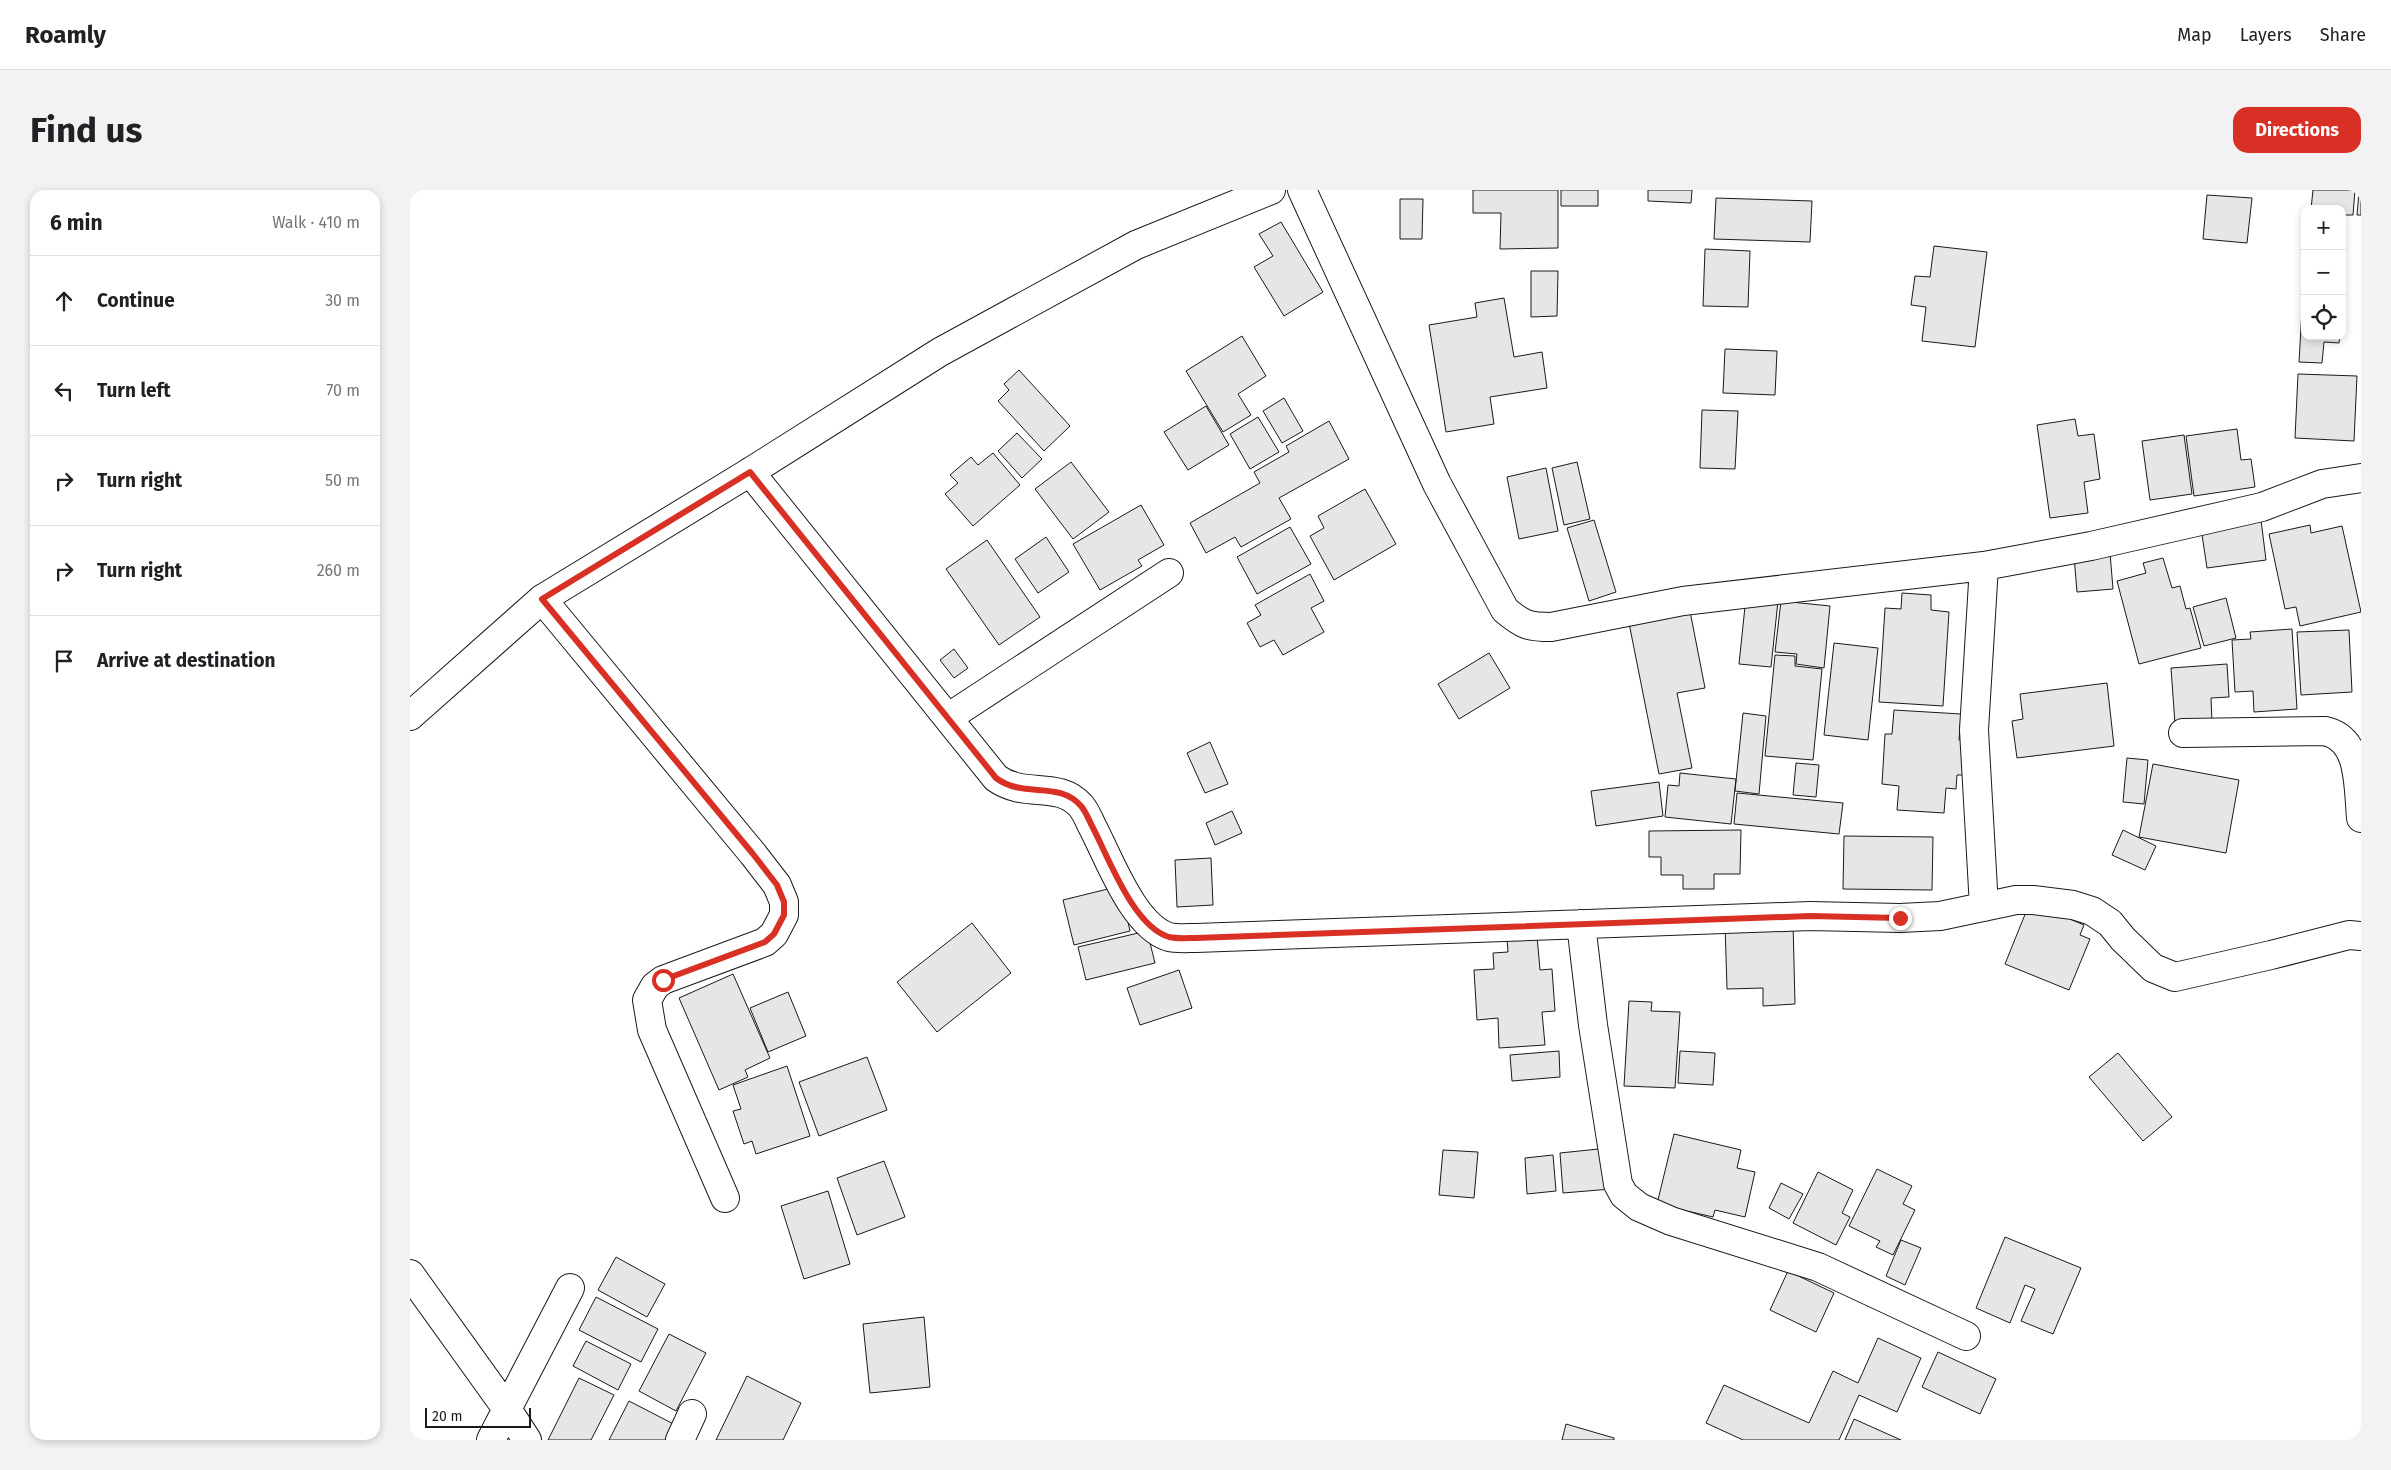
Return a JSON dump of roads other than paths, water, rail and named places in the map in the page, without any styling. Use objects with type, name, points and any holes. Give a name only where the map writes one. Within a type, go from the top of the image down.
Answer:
[{"type":"street","points":[[410,716],[542,599],[750,472],[940,352],[1136,245],[1271,190]]},
{"type":"street","points":[[1302,190],[1437,484],[1505,610],[1521,624],[1531,627],[1551,627],[1683,601],[1984,566],[2092,546],[2262,507],[2322,484],[2361,478]]},
{"type":"street","points":[[750,472],[949,717],[996,778],[1004,784],[1022,790],[1046,790],[1062,793],[1082,807],[1133,906],[1153,929],[1170,937],[1196,938],[1810,916],[1900,918],[1940,916],[2016,900],[2033,900],[2083,908],[2110,923],[2123,939],[2153,968],[2161,973],[2175,977],[2271,956],[2349,935],[2361,936]]},
{"type":"street","points":[[1984,566],[1974,730],[1984,907]]},
{"type":"street","points":[[949,717],[1169,572]]},
{"type":"street","points":[[542,599],[753,854],[777,885],[784,902],[784,915],[780,924],[765,942],[663,980],[654,986],[647,1000],[652,1030],[725,1198]]},
{"type":"street","points":[[2183,733],[2325,731],[2337,733],[2348,741],[2356,755],[2361,818]]},
{"type":"street","points":[[2271,956],[2361,920]]},
{"type":"street","points":[[1581,924],[1593,1025],[1618,1184],[1624,1195],[1639,1207],[1671,1220],[1818,1266],[1966,1336]]},
{"type":"street","points":[[410,1274],[507,1409],[527,1440]]},
{"type":"street","points":[[491,1440],[570,1288]]},
{"type":"street","points":[[680,1440],[692,1414]]}]
